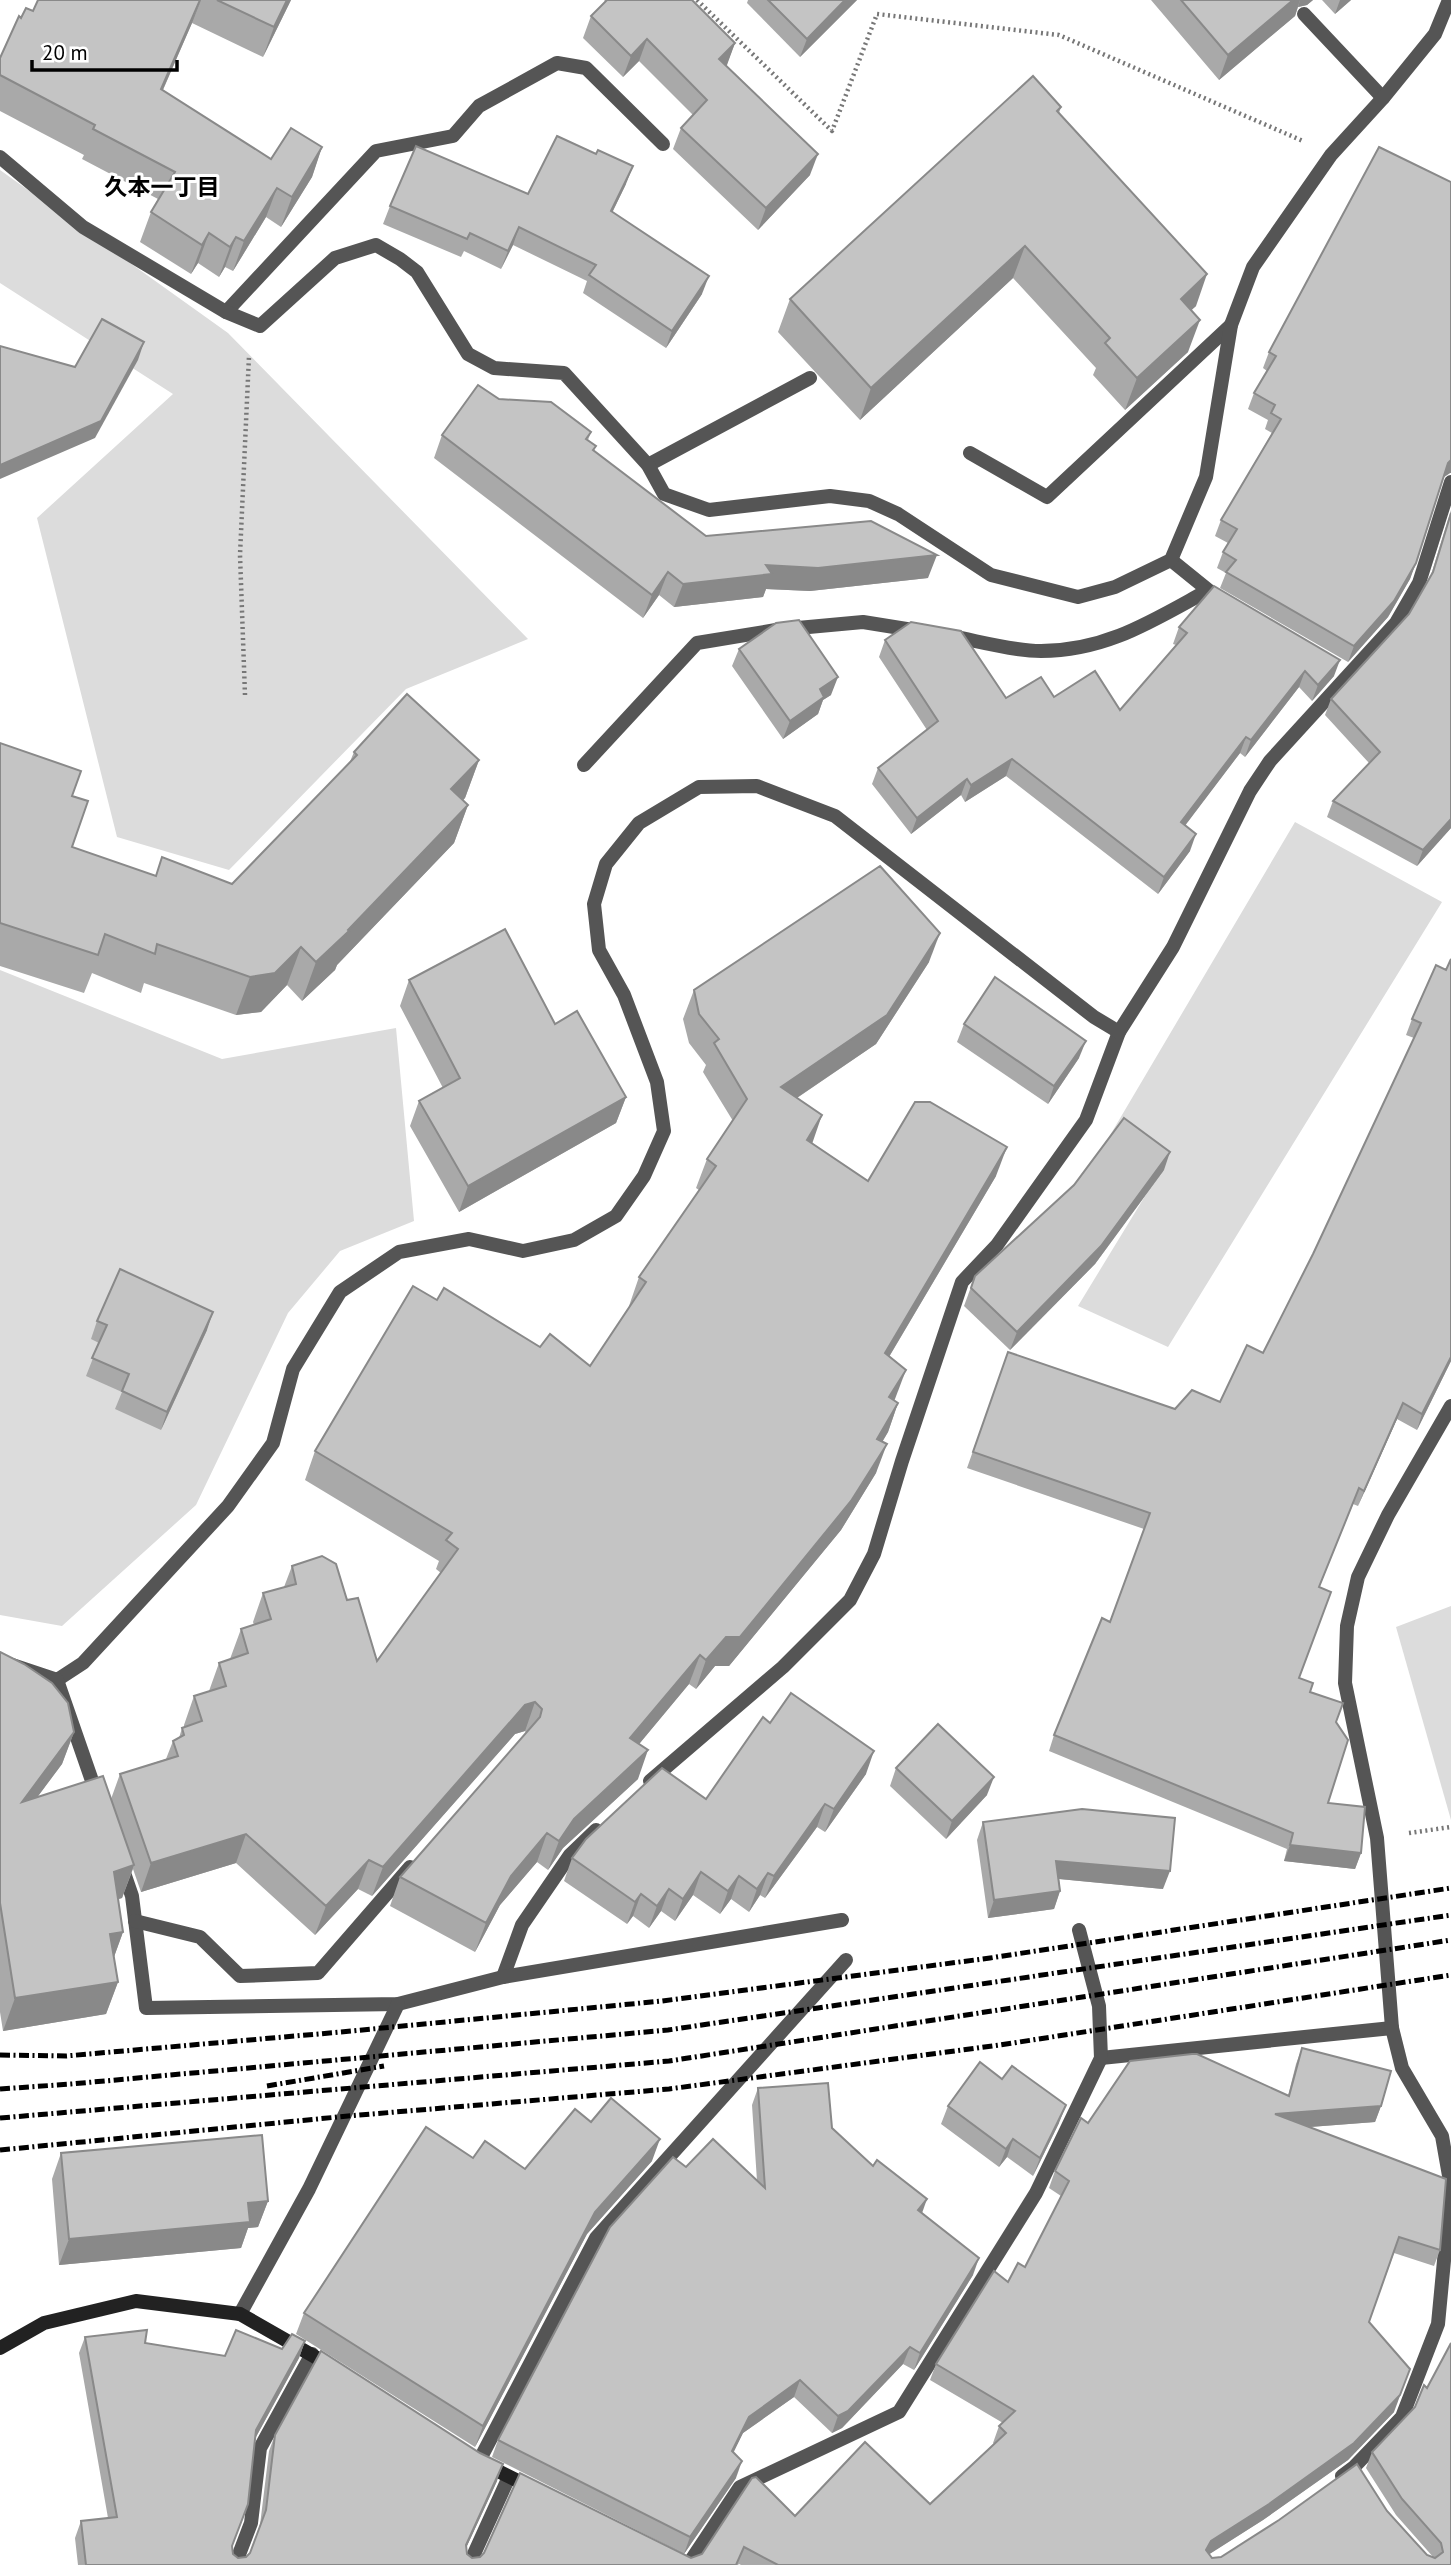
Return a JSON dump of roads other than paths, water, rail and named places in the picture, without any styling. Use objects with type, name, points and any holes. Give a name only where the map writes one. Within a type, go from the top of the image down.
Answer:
[{"type":"street","points":[[0,157],[83,227],[226,312],[260,326],[335,258],[376,245],[417,272],[468,354],[494,368],[564,373],[648,465],[664,494],[709,510],[830,496],[869,501],[898,514],[990,575],[1079,597],[1115,587],[1171,560],[1206,477],[1231,325],[1254,267],[1331,155],[1383,98],[1435,34],[1449,0]]},
{"type":"street","points":[[1304,14],[1383,98]]},
{"type":"street","points":[[226,312],[376,151],[453,136],[479,106],[557,63],[586,68],[663,144]]},
{"type":"street","points":[[970,453],[1047,497],[1231,325]]},
{"type":"street","points":[[648,465],[810,378]]},
{"type":"street","points":[[636,1793],[783,1667],[850,1600],[874,1554],[962,1282],[997,1245],[1086,1120],[1119,1032],[1173,947],[1250,791],[1270,761],[1344,670],[1395,623],[1419,583],[1451,482]]},
{"type":"street","points":[[1171,560],[1207,591],[1231,605]]},
{"type":"street","points":[[584,765],[696,643],[776,630],[863,622],[1039,651],[1086,648],[1127,634],[1207,591]]},
{"type":"street","points":[[57,1680],[83,1663],[228,1506],[273,1443],[293,1369],[340,1292],[399,1252],[470,1239],[523,1251],[574,1240],[617,1216],[645,1176],[664,1131],[657,1082],[624,995],[599,950],[594,904],[606,863],[639,823],[699,787],[757,786],[835,816],[1083,1008],[1119,1032]]},
{"type":"street","points":[[1333,2483],[1358,2473],[1402,2417],[1438,2324],[1451,2187],[1446,2136],[1402,2068],[1392,2028],[1377,1838],[1345,1683],[1347,1626],[1358,1577],[1388,1515],[1451,1406]]},
{"type":"street","points":[[0,1661],[57,1680]]},
{"type":"street","points":[[57,1680],[101,1807]]},
{"type":"street","points":[[503,1977],[522,1925],[569,1855],[608,1819]]},
{"type":"street","points":[[135,1921],[200,1937],[240,1976],[318,1973],[424,1851]]},
{"type":"street","points":[[119,1858],[132,1896],[146,2008],[398,2004],[503,1977],[842,1920]]},
{"type":"street","points":[[682,2563],[740,2487],[898,2412],[1036,2193],[1101,2058],[1099,2006],[1079,1930]]},
{"type":"street","points":[[544,2494],[474,2458],[596,2238],[846,1961]]},
{"type":"street","points":[[240,2314],[309,2189],[398,2004]]},
{"type":"street","points":[[1101,2058],[1392,2028]]},
{"type":"street","points":[[0,2348],[44,2323],[136,2301],[240,2314],[346,2376]]},
{"type":"street","points":[[236,2565],[251,2523],[260,2448],[312,2354]]},
{"type":"street","points":[[470,2565],[509,2477]]},
{"type":"railway","points":[[0,2055],[66,2056],[662,2001],[990,1958],[1451,1888]]},
{"type":"railway","points":[[0,2089],[668,2030],[1451,1915]]},
{"type":"railway","points":[[0,2118],[669,2061],[1451,1940]]},
{"type":"railway","points":[[0,2150],[348,2116],[669,2089],[1000,2045],[1451,1975]]},
{"type":"railway","points":[[267,2086],[384,2066]]},
{"type":"district","name":"久本一丁目","points":[[162,186]]}]
